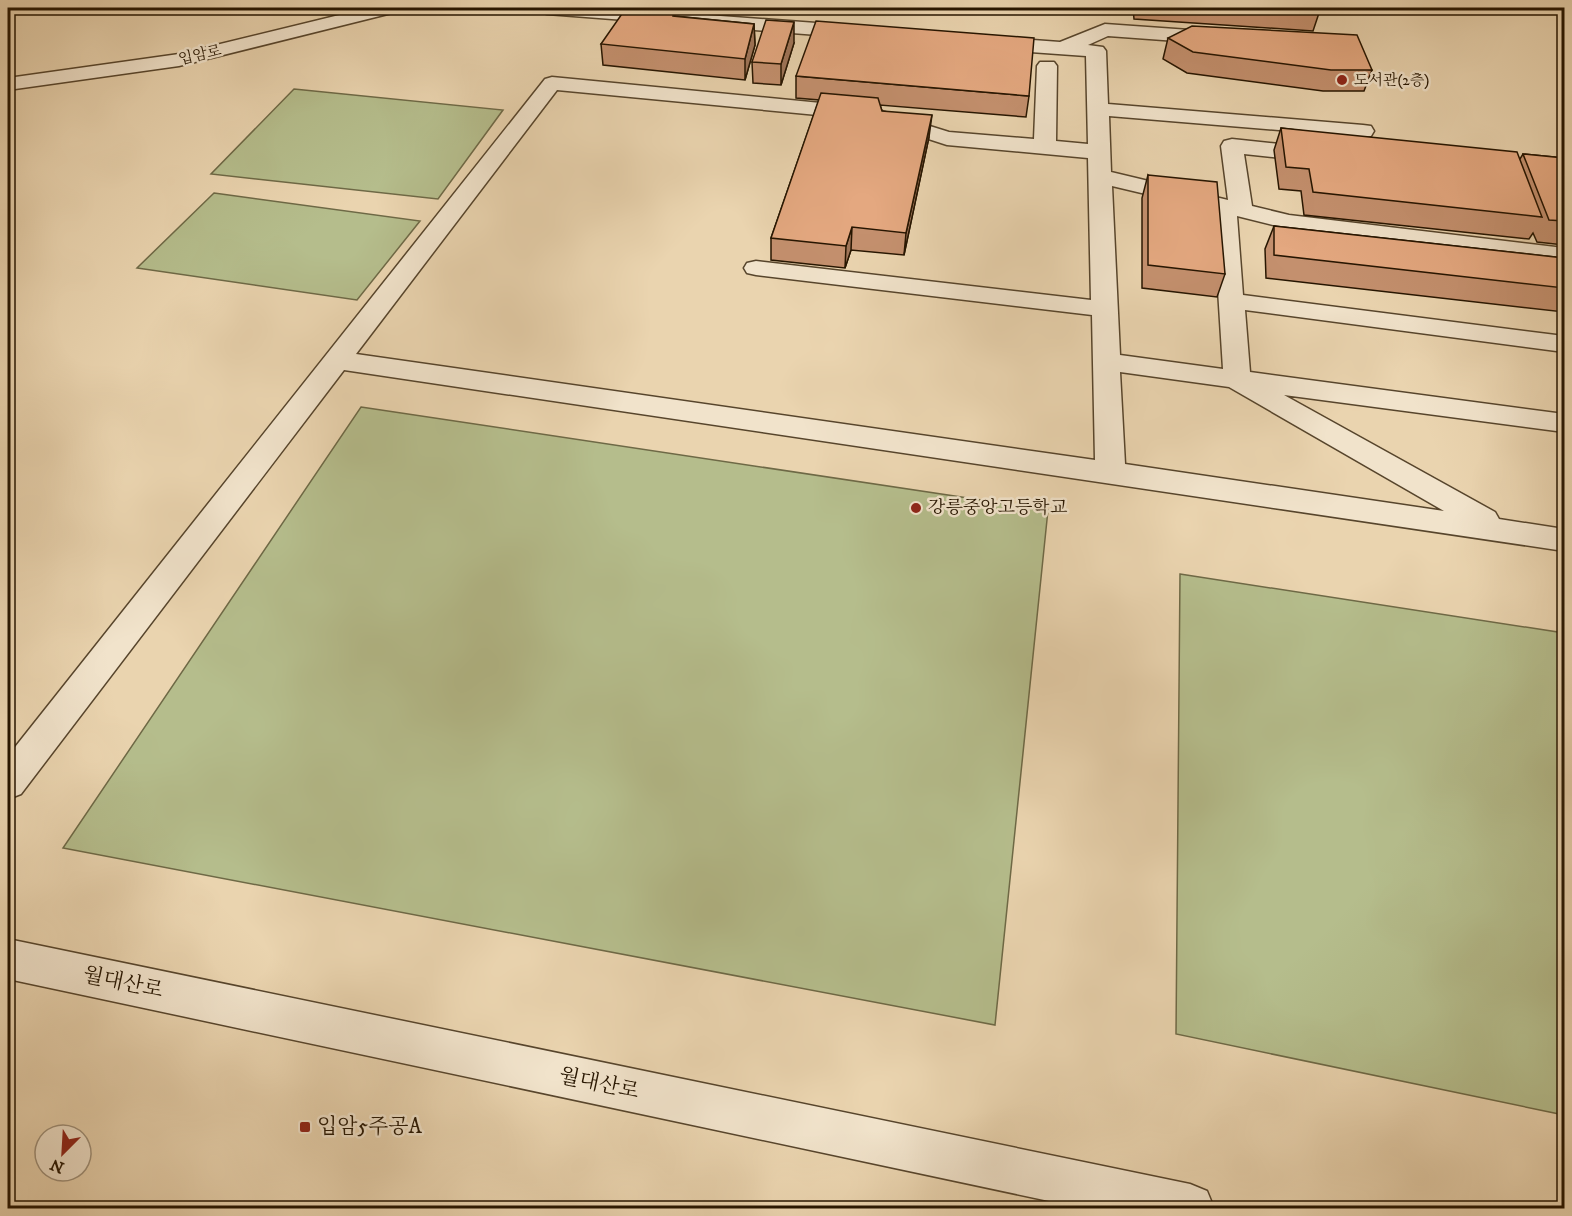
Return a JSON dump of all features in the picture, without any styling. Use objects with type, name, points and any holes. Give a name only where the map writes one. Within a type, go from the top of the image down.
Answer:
[{"type":"street","name":"입암로","points":[[8,84],[179,60],[389,8]]},
{"type":"street","points":[[547,8],[753,16],[878,34]]},
{"type":"street","points":[[1103,8],[1105,30]]},
{"type":"street","points":[[1055,57],[1105,30],[1232,39]]},
{"type":"street","points":[[971,41],[1055,57],[1096,51],[1110,472]]},
{"type":"street","points":[[1045,139],[1055,57]]},
{"type":"street","points":[[8,783],[552,83],[873,114],[947,138],[1045,139],[1100,164],[1232,208],[1289,222],[1564,255]]},
{"type":"street","points":[[1098,108],[1363,131]]},
{"type":"street","points":[[1237,380],[1231,301],[1232,146],[1339,157]]},
{"type":"street","points":[[756,268],[1104,309]]},
{"type":"street","points":[[1231,301],[1564,344]]},
{"type":"street","points":[[336,360],[1564,540]]},
{"type":"street","points":[[1106,362],[1564,423]]},
{"type":"street","points":[[1237,380],[1501,530]]},
{"type":"street","name":"월대산로","points":[[8,959],[1190,1209]]},
{"type":"green space","points":[[294,89],[503,110],[438,199],[211,174]]},
{"type":"green space","points":[[214,193],[420,221],[357,300],[137,268]]},
{"type":"green space","points":[[361,407],[1048,510],[995,1025],[63,848]]},
{"type":"green space","points":[[1180,574],[1564,633],[1564,1115],[1176,1034]]},
{"type":"building","points":[[626,8],[674,10],[673,16],[754,24],[745,59],[601,44]]},
{"type":"building","points":[[1281,8],[1319,8],[1320,10]]},
{"type":"building","points":[[766,20],[794,22],[781,64],[752,62]]},
{"type":"building","points":[[816,21],[1034,38],[1029,96],[796,76]]},
{"type":"building","points":[[1192,26],[1357,35],[1372,70],[1331,70],[1193,52],[1168,38]]},
{"type":"building","points":[[821,93],[878,98],[882,111],[932,115],[906,233],[852,227],[846,246],[771,238]]},
{"type":"building","points":[[1281,128],[1517,152],[1542,217],[1313,192],[1309,169],[1286,167]]},
{"type":"building","points":[[1523,154],[1564,158],[1564,221],[1549,220]]},
{"type":"building","points":[[1148,175],[1217,182],[1225,274],[1148,265]]},
{"type":"building","points":[[1274,226],[1564,258],[1564,288],[1274,255]]},
{"type":"place","name":"도서관(2층)","points":[[1342,80]]},
{"type":"place","name":"강릉중앙고등학교","points":[[916,508]]},
{"type":"place","name":"입암5주공A","points":[[305,1127]]}]
